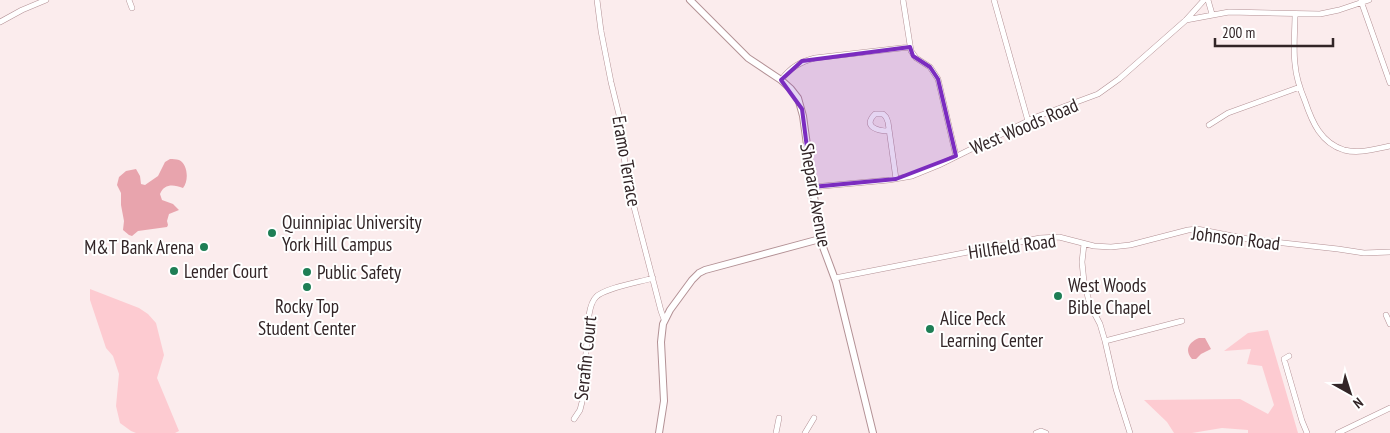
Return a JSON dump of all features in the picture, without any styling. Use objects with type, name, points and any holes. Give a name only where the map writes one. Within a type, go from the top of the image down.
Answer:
[{"type":"main road","name":"Shepard Avenue","points":[[690,0],[748,58],[791,89],[800,104],[820,239],[835,278],[873,433]]},
{"type":"main road","points":[[659,433],[664,401],[662,329],[664,320],[670,310],[692,280],[702,271],[820,239]]},
{"type":"street","points":[[0,22],[46,0]]},
{"type":"street","points":[[129,0],[132,8]]},
{"type":"street","name":"Eramo Terrace","points":[[597,0],[601,31],[621,123],[626,176],[664,320]]},
{"type":"street","points":[[903,0],[913,56],[930,67],[938,79],[956,156]]},
{"type":"street","points":[[994,0],[1028,120]]},
{"type":"street","name":"West Woods Road","points":[[812,187],[896,179],[925,171],[1028,120],[1089,98],[1103,91],[1118,79],[1186,20],[1204,0]]},
{"type":"street","points":[[1208,0],[1212,14]]},
{"type":"street","points":[[1186,20],[1212,14],[1236,12],[1330,13],[1361,1],[1369,0]]},
{"type":"street","points":[[1361,1],[1390,83]]},
{"type":"street","points":[[1295,14],[1295,62],[1300,88],[1314,126],[1328,141],[1344,150],[1354,151],[1390,146]]},
{"type":"street","points":[[781,80],[790,69],[802,61],[910,47]]},
{"type":"street","points":[[1209,125],[1228,113],[1300,88]]},
{"type":"street","points":[[889,131],[896,179]]},
{"type":"street","name":"Johnson Road","points":[[1084,244],[1102,247],[1120,246],[1197,229],[1248,239],[1338,249],[1364,254],[1390,252]]},
{"type":"street","name":"Hillfield Road","points":[[835,278],[1040,238],[1059,237],[1084,244],[1082,262],[1084,282],[1090,305],[1106,341],[1116,389],[1130,433]]},
{"type":"street","name":"Serafin Court","points":[[574,419],[580,410],[582,402],[589,315],[592,302],[602,292],[653,278]]},
{"type":"street","points":[[1386,315],[1390,324]]},
{"type":"street","points":[[1106,341],[1182,321]]},
{"type":"street","points":[[1289,356],[1284,359],[1307,433]]},
{"type":"street","points":[[1338,433],[1390,408]]},
{"type":"street","points":[[776,433],[779,418]]},
{"type":"street","points":[[805,433],[814,418]]},
{"type":"street","points":[[1036,433],[1040,431],[1046,433]]},
{"type":"highlighted area","points":[[910,47],[913,56],[930,67],[938,79],[956,156],[896,179],[812,187],[802,109],[781,80],[802,61]]},
{"type":"shaded area","points":[[170,159],[179,160],[184,165],[187,173],[185,185],[183,188],[176,186],[166,187],[160,194],[162,200],[173,204],[179,210],[169,214],[167,227],[138,231],[132,236],[129,235],[123,230],[121,193],[117,185],[119,177],[126,171],[136,169],[140,176],[141,184],[145,185],[158,176],[165,162]]},
{"type":"shaded area","points":[[90,289],[139,308],[156,323],[164,355],[157,378],[179,431],[175,433],[136,433],[120,423],[116,406],[119,374],[113,356],[106,348],[90,300]]},
{"type":"shaded area","points":[[1268,330],[1298,433],[1248,433],[1248,430],[1222,428],[1192,433],[1174,433],[1167,422],[1144,400],[1240,399],[1268,414],[1274,405],[1262,366],[1247,364],[1251,349],[1224,351],[1248,333]]},
{"type":"shaded area","points":[[1199,338],[1205,338],[1211,349],[1196,359],[1192,359],[1188,349],[1190,344]]},
{"type":"place","name":"Quinnipiac University York Hill Campus","points":[[272,233]]},
{"type":"place","name":"M&T Bank Arena","points":[[204,247]]},
{"type":"place","name":"Lender Court","points":[[174,271]]},
{"type":"place","name":"Public Safety","points":[[307,272]]},
{"type":"place","name":"Rocky Top Student Center","points":[[307,287]]},
{"type":"place","name":"West Woods Bible Chapel","points":[[1058,296]]},
{"type":"place","name":"Alice Peck Learning Center","points":[[930,329]]}]
